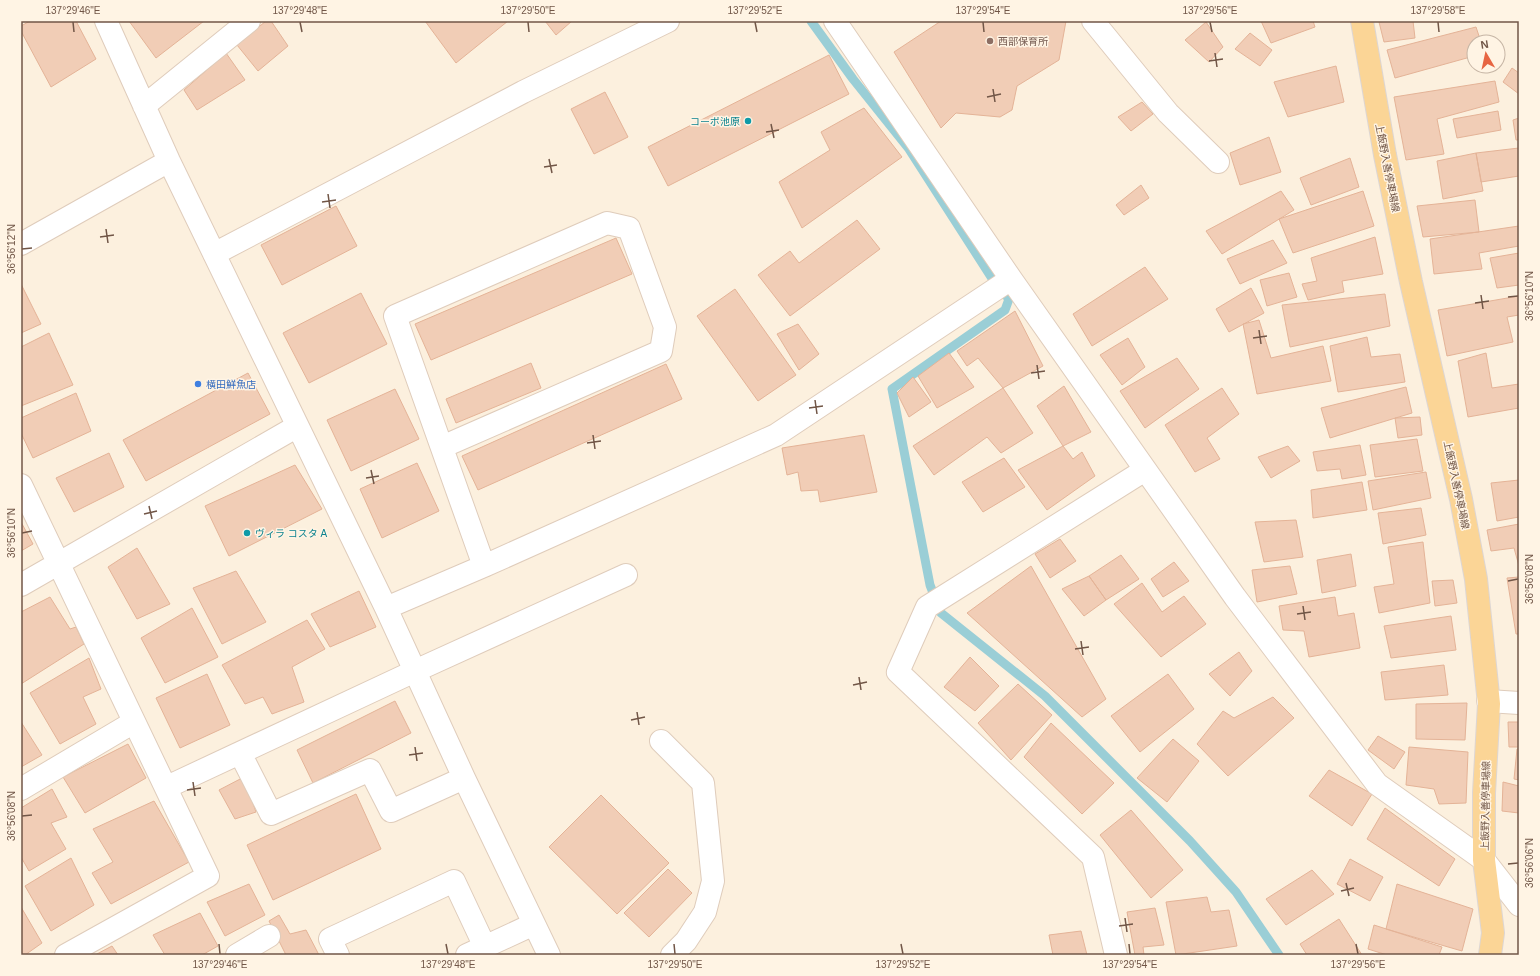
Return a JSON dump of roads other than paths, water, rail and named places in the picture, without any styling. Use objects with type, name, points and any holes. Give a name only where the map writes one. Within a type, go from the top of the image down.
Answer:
[{"type":"main road","name":"上飯野入善停車場線","points":[[1362,21],[1385,155],[1411,282],[1461,499],[1476,580],[1488,702],[1484,793],[1484,860],[1493,933],[1490,955]]},
{"type":"street","points":[[106,21],[169,161],[296,427],[386,608],[464,778],[549,955]]},
{"type":"street","points":[[144,106],[249,21]]},
{"type":"street","points":[[214,254],[516,96],[668,21]]},
{"type":"street","points":[[834,21],[1010,279],[1235,597],[1378,784],[1484,860],[1519,905]]},
{"type":"street","points":[[1093,21],[1168,113],[1218,162]]},
{"type":"street","points":[[21,244],[169,161]]},
{"type":"street","points":[[442,448],[661,351],[665,328],[629,228],[607,223],[395,316],[484,566]]},
{"type":"street","points":[[386,608],[484,566],[776,435],[1010,279]]},
{"type":"street","points":[[21,585],[296,427]]},
{"type":"street","points":[[1116,955],[1093,857],[898,672],[927,607],[1145,470]]},
{"type":"street","points":[[21,485],[134,722],[167,787],[208,876],[66,955]]},
{"type":"street","points":[[167,787],[415,671],[626,576]]},
{"type":"street","points":[[1488,702],[1519,704]]},
{"type":"street","points":[[21,789],[134,722]]},
{"type":"street","points":[[661,741],[703,782],[713,881],[705,912],[686,941],[672,955]]},
{"type":"street","points":[[240,753],[272,814],[370,770],[391,811],[464,778]]},
{"type":"street","points":[[338,955],[330,939],[454,880],[476,951],[534,924]]},
{"type":"street","points":[[237,955],[269,936]]},
{"type":"waterway","points":[[811,21],[853,79],[909,149],[995,283],[1009,299],[1005,310],[892,389],[930,585],[941,613],[1045,696],[1190,841],[1236,892],[1279,955]]},
{"type":"place","name":"西部保育所","points":[[990,41]]},
{"type":"place","name":"コーポ池原","points":[[748,121]]},
{"type":"place","name":"横田鮮魚店","points":[[198,384]]},
{"type":"place","name":"ヴィラ コスタ A","points":[[247,533]]}]
